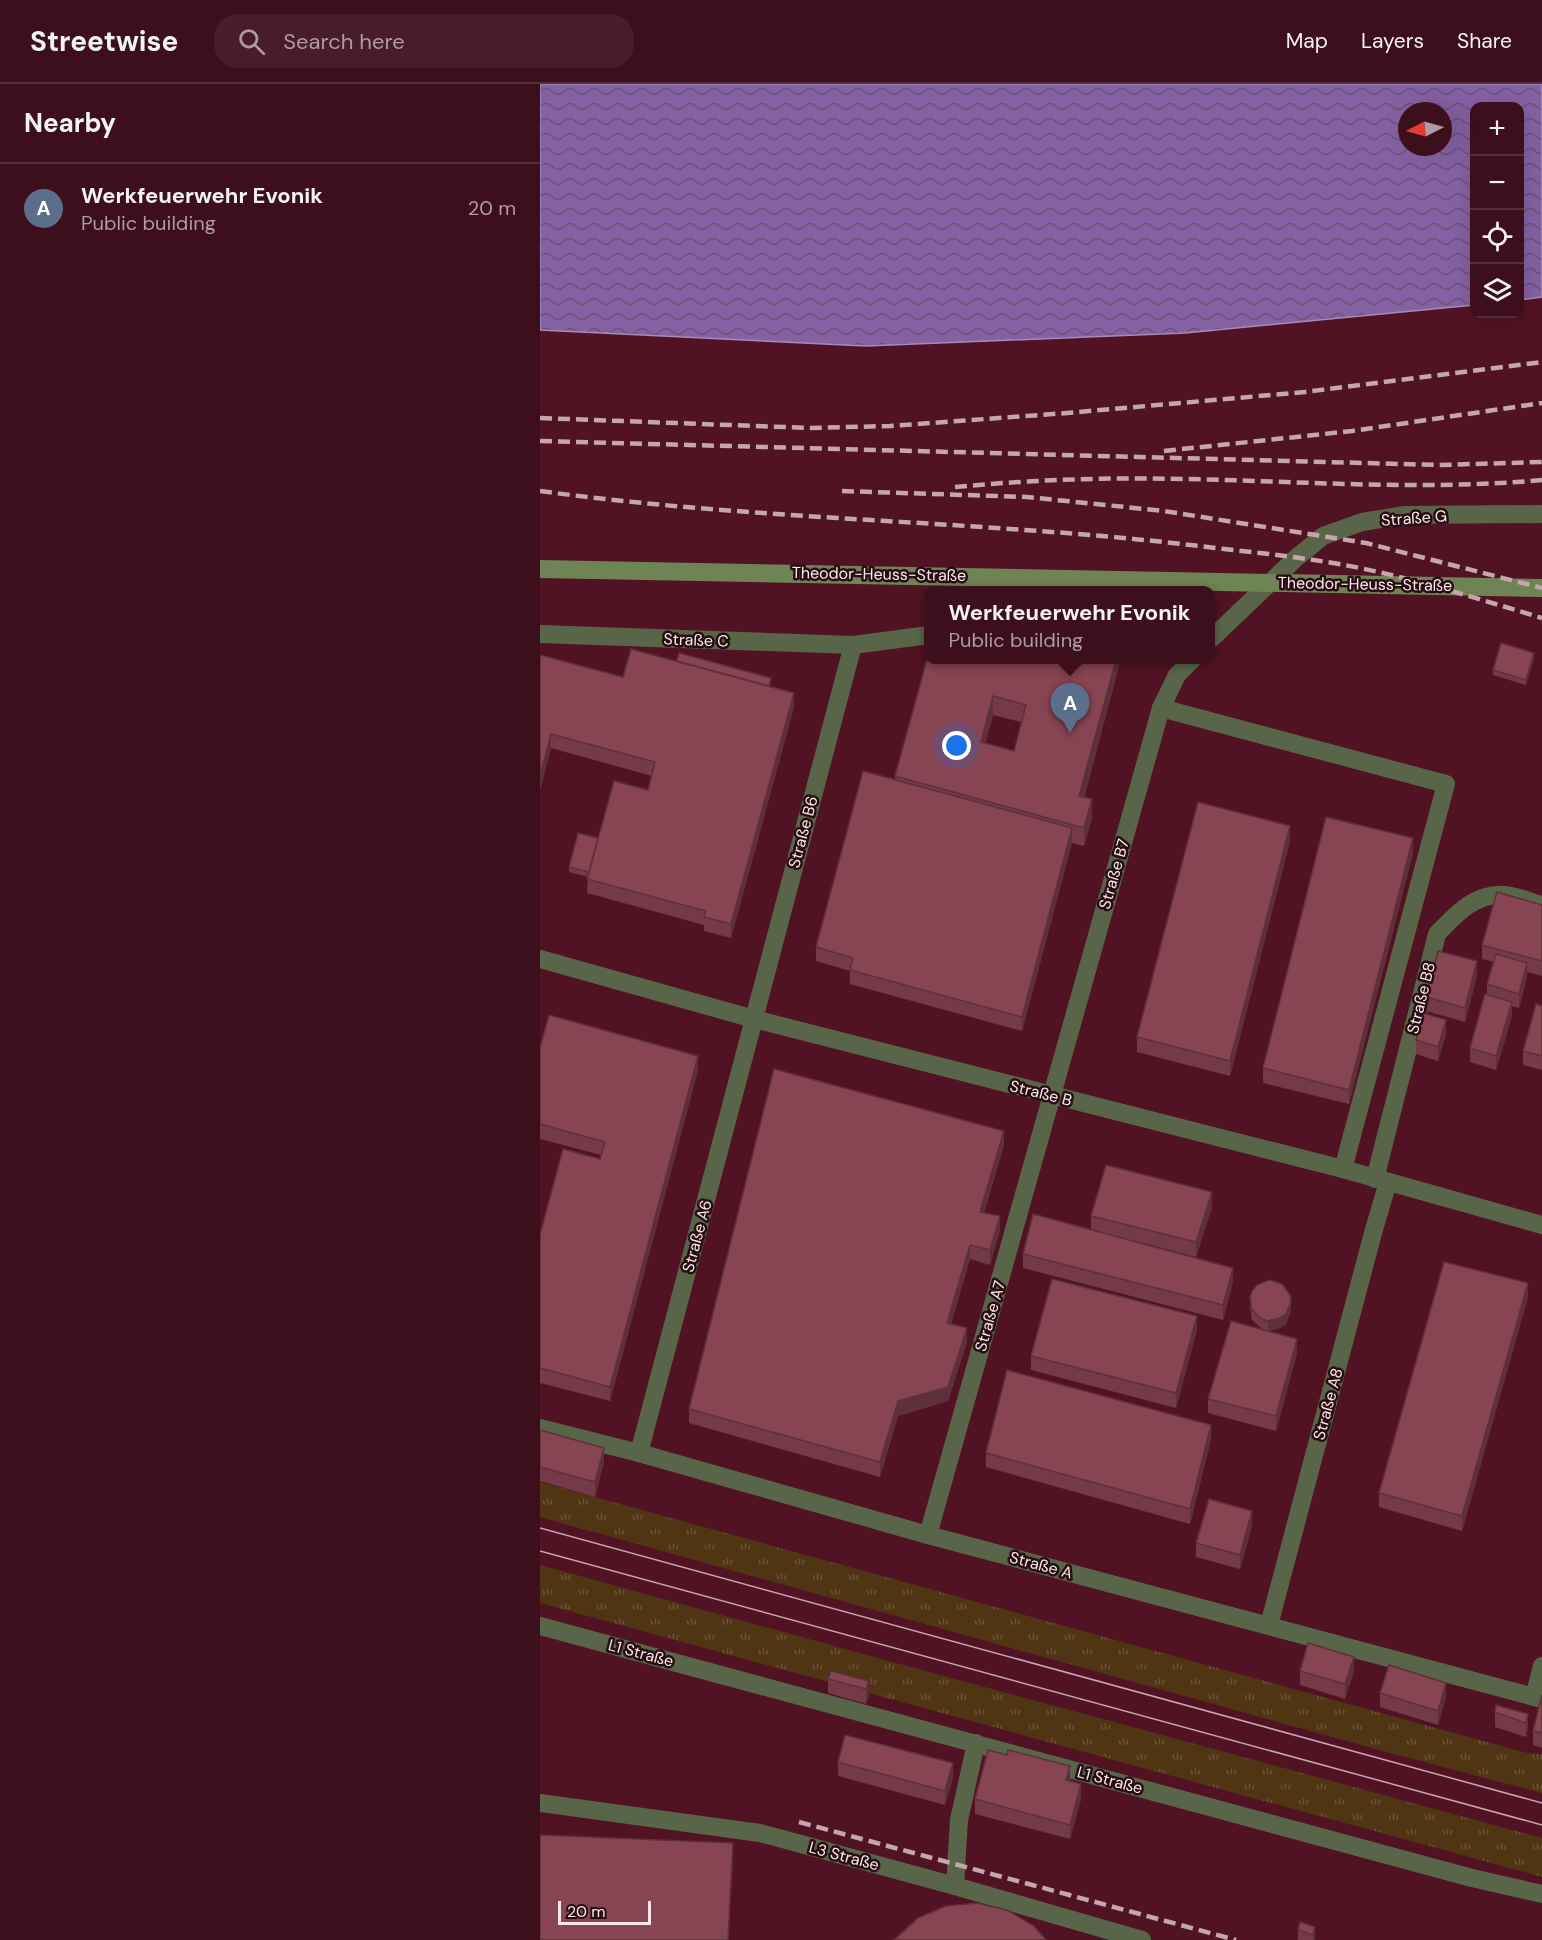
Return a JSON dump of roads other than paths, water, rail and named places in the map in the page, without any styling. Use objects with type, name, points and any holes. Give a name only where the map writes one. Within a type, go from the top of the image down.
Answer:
[{"type":"main road","name":"Theodor-Heuss-Straße","points":[[540,569],[1542,588]]},
{"type":"lane","name":"Straße G","points":[[1215,635],[1296,558],[1323,536],[1362,522],[1405,515],[1542,514]]},
{"type":"lane","name":"Straße C","points":[[540,634],[853,645],[924,636]]},
{"type":"lane","name":"Straße B6","points":[[754,1019],[853,645]]},
{"type":"lane","name":"Straße B7","points":[[1051,1096],[1161,708],[1177,675],[1188,664]]},
{"type":"lane","points":[[1161,708],[1446,784],[1343,1169]]},
{"type":"lane","name":"Straße B8","points":[[1381,1180],[1437,934],[1457,912],[1480,898],[1505,895],[1542,905]]},
{"type":"lane","name":"Straße B","points":[[540,959],[754,1019],[1343,1169],[1542,1225]]},
{"type":"lane","name":"Straße A6","points":[[639,1453],[754,1019]]},
{"type":"lane","name":"Straße A7","points":[[928,1535],[1051,1096]]},
{"type":"lane","name":"Straße A8","points":[[1269,1625],[1372,1233],[1381,1180]]},
{"type":"lane","name":"Straße A","points":[[540,1428],[639,1453],[928,1535],[1538,1698]]},
{"type":"lane","name":"L1 Straße","points":[[540,1626],[1472,1878],[1542,1894]]},
{"type":"lane","points":[[1538,1698],[1542,1666]]},
{"type":"lane","points":[[955,1886],[959,1820],[976,1743]]},
{"type":"lane","name":"L3 Straße","points":[[540,1803],[760,1833],[1142,1940]]},
{"type":"water","points":[[540,84],[1542,84],[1542,297],[1524,299],[1524,102],[1470,102],[1470,305],[1185,333],[866,346],[540,330]]},
{"type":"tram line","points":[[540,1528],[1542,1803]]},
{"type":"tram line","points":[[540,1551],[1542,1825]]},
{"type":"railway","points":[[540,418],[810,428],[890,426],[1305,392],[1542,362]]},
{"type":"railway","points":[[1164,451],[1352,431],[1542,403]]},
{"type":"railway","points":[[540,441],[1439,465],[1542,462]]},
{"type":"railway","points":[[955,487],[1125,478],[1407,485],[1542,480]]},
{"type":"railway","points":[[540,491],[711,509],[1139,539],[1309,559],[1383,573],[1542,618]]},
{"type":"railway","points":[[842,491],[1027,497],[1164,511],[1366,543],[1542,588]]},
{"type":"railway","points":[[799,1822],[1236,1940]]},
{"type":"place","name":"Werkfeuerwehr Evonik","points":[[1070,733]]}]
